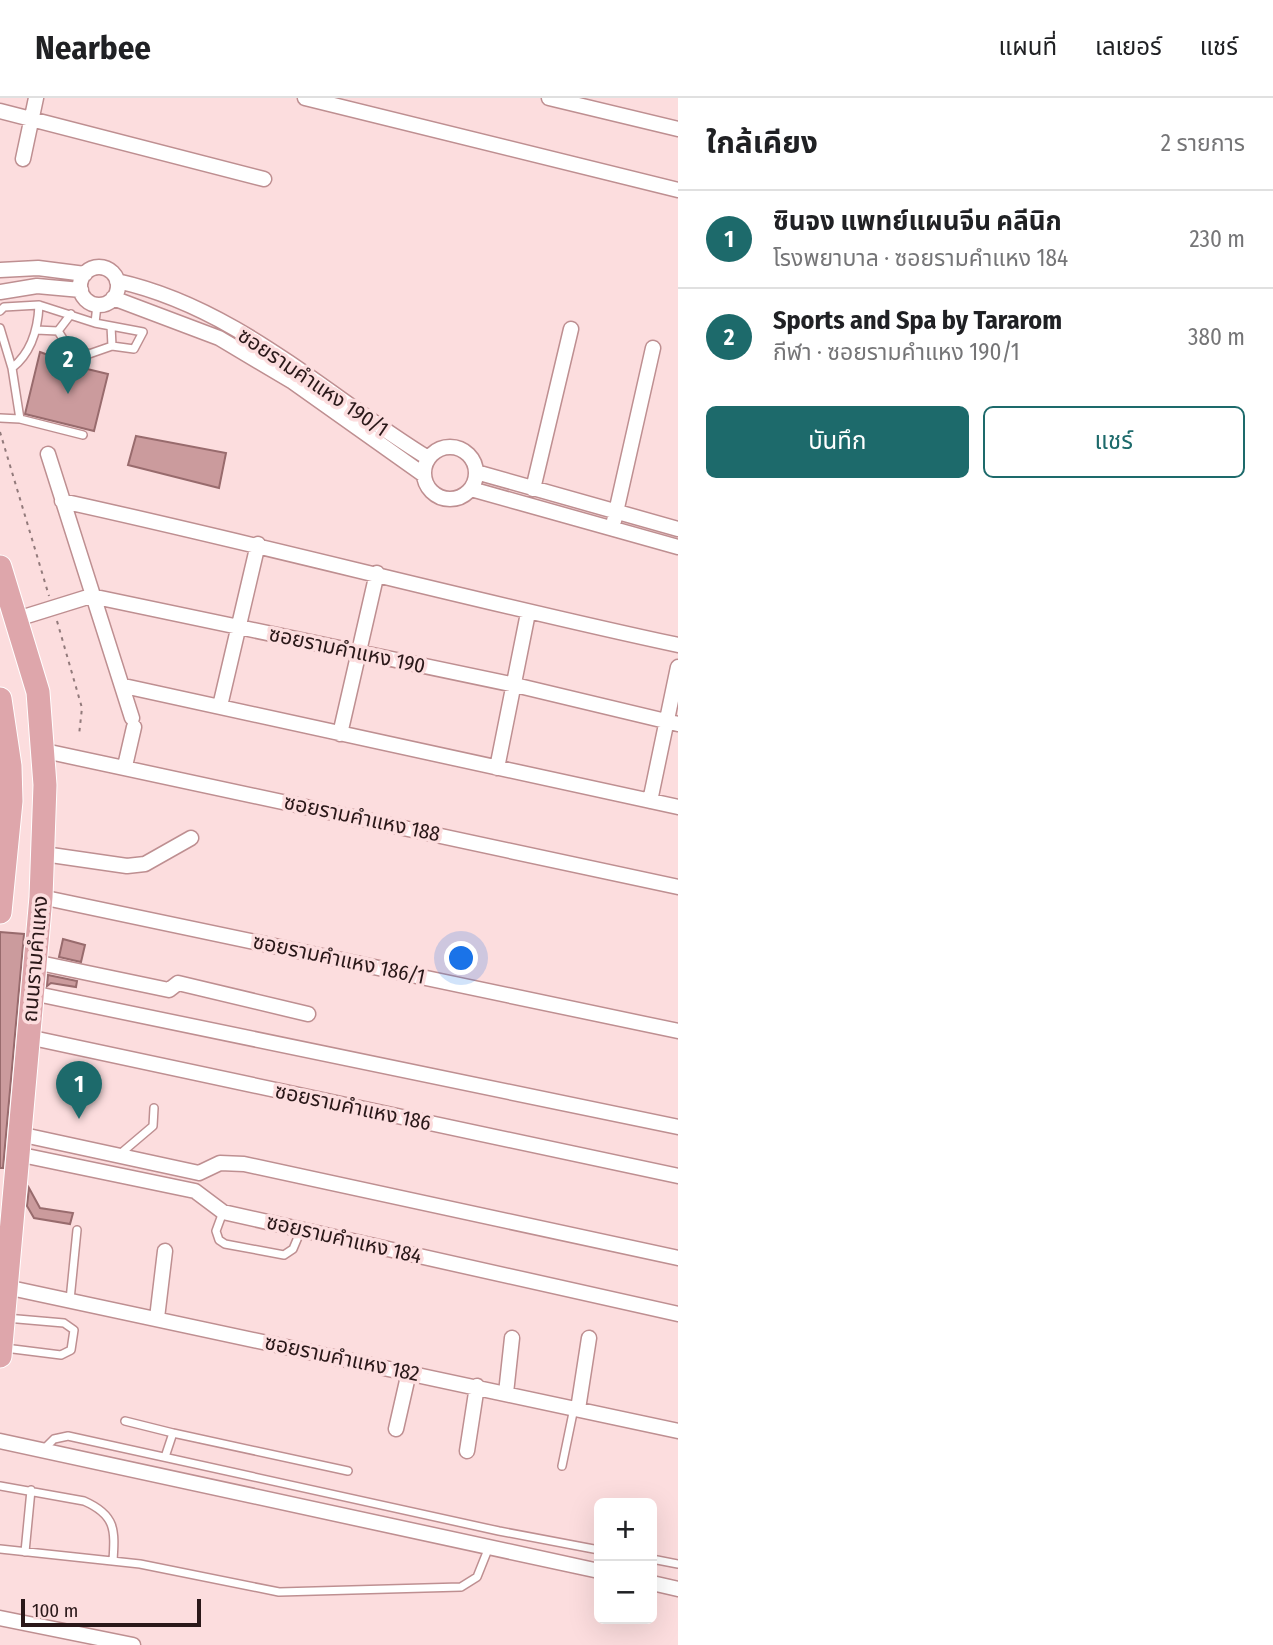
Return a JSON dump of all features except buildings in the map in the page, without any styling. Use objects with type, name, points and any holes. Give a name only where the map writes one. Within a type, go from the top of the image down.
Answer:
[{"type":"main road","name":"ถนนรามคำแหง","points":[[0,567],[38,692],[45,751],[41,897],[0,1356]]},
{"type":"main road","name":"ถนนรามคำแหง","points":[[0,912],[4,846],[11,800],[2,718]]},
{"type":"street","points":[[23,159],[36,98]]},
{"type":"street","points":[[305,98],[678,190]]},
{"type":"street","points":[[549,98],[678,129]]},
{"type":"street","points":[[0,111],[264,179]]},
{"type":"street","name":"ซอยรามคำแหง 190/1","points":[[0,270],[38,268],[85,274],[95,267],[106,268],[117,281],[165,296],[249,337],[424,475],[430,489],[442,498],[458,498],[471,489],[615,519],[678,529]]},
{"type":"street","points":[[37,286],[38,268]]},
{"type":"street","points":[[85,274],[81,290],[87,300],[97,304],[113,298],[117,281]]},
{"type":"street","points":[[0,292],[37,286],[81,290]]},
{"type":"street","name":"ซอยรามคำแหง 190/1","points":[[113,298],[219,338],[428,458],[444,448],[457,449],[468,455],[476,472],[533,489],[615,519],[678,547]]},
{"type":"street","points":[[533,489],[572,328]]},
{"type":"street","points":[[615,519],[653,348]]},
{"type":"street","points":[[48,454],[91,596],[124,686],[133,722],[125,766]]},
{"type":"street","points":[[424,475],[428,458]]},
{"type":"street","points":[[471,489],[476,472]]},
{"type":"street","points":[[62,500],[258,544],[528,613],[678,645]]},
{"type":"street","points":[[220,706],[258,544]]},
{"type":"street","points":[[340,734],[356,653],[377,573]]},
{"type":"street","name":"ซอยรามคำแหง 190","points":[[17,619],[91,596],[515,685],[672,722]]},
{"type":"street","points":[[497,768],[528,613]]},
{"type":"street","points":[[650,801],[672,722],[678,667]]},
{"type":"street","points":[[124,686],[678,807]]},
{"type":"street","name":"ซอยรามคำแหง 188","points":[[45,751],[125,766],[678,887]]},
{"type":"street","points":[[44,854],[127,866],[152,861],[191,838]]},
{"type":"street","name":"ซอยรามคำแหง 186/1","points":[[41,897],[678,1031]]},
{"type":"street","points":[[35,962],[169,990],[178,984],[308,1014]]},
{"type":"street","points":[[32,993],[678,1127]]},
{"type":"street","name":"ซอยรามคำแหง 186","points":[[28,1037],[678,1176]]},
{"type":"street","points":[[18,1144],[117,1154],[200,1173],[220,1163],[244,1164],[678,1258]]},
{"type":"street","name":"ซอยรามคำแหง 184","points":[[18,1144],[111,1172],[195,1191],[223,1212],[678,1314]]},
{"type":"street","points":[[111,1172],[117,1154]]},
{"type":"street","points":[[195,1191],[200,1173]]},
{"type":"street","points":[[157,1318],[165,1251]]},
{"type":"street","name":"ซอยรามคำแหง 182","points":[[6,1287],[678,1431]]},
{"type":"street","points":[[506,1393],[512,1338]]},
{"type":"street","points":[[576,1409],[589,1338]]},
{"type":"street","points":[[396,1429],[410,1372]]},
{"type":"street","points":[[467,1451],[477,1387]]},
{"type":"street","points":[[0,1441],[594,1570]]},
{"type":"street","points":[[657,1584],[678,1589]]},
{"type":"street","points":[[0,1618],[132,1645]]},
{"type":"lane","points":[[95,323],[97,304]]},
{"type":"lane","points":[[12,368],[20,362],[36,330],[39,305]]},
{"type":"lane","points":[[0,311],[4,307],[39,305],[95,323],[143,332],[134,349],[112,346],[98,352],[77,350],[65,342],[58,331]]},
{"type":"lane","points":[[58,331],[71,314]]},
{"type":"lane","points":[[111,326],[112,346]]},
{"type":"lane","points":[[0,328],[12,368],[20,419]]},
{"type":"lane","points":[[36,330],[58,331]]},
{"type":"lane","points":[[0,418],[20,419],[83,435]]},
{"type":"lane","points":[[117,1154],[153,1126],[154,1108]]},
{"type":"lane","points":[[223,1212],[216,1237],[225,1244],[284,1255],[293,1249],[302,1230]]},
{"type":"lane","points":[[69,1300],[77,1230]]},
{"type":"lane","points":[[1,1348],[61,1355],[71,1350],[75,1340],[75,1330],[64,1323],[4,1318]]},
{"type":"lane","points":[[562,1466],[576,1409]]},
{"type":"lane","points":[[125,1422],[348,1471]]},
{"type":"lane","points":[[165,1457],[173,1433]]},
{"type":"lane","points":[[44,1449],[54,1439],[68,1436],[499,1531],[594,1548]]},
{"type":"lane","points":[[0,1486],[31,1490],[96,1506],[110,1519],[115,1531],[113,1561]]},
{"type":"lane","points":[[26,1552],[31,1490]]},
{"type":"lane","points":[[0,1549],[113,1561],[279,1592],[316,1593],[461,1587],[477,1577],[489,1546]]},
{"type":"lane","points":[[657,1560],[678,1564]]},
{"type":"path","points":[[0,432],[82,708],[79,735]]},
{"type":"place","name":"Sports and Spa by Tararom","points":[[68,394]]},
{"type":"place","name":"ซินจง แพทย์แผนจีน คลีนิก","points":[[79,1119]]}]
